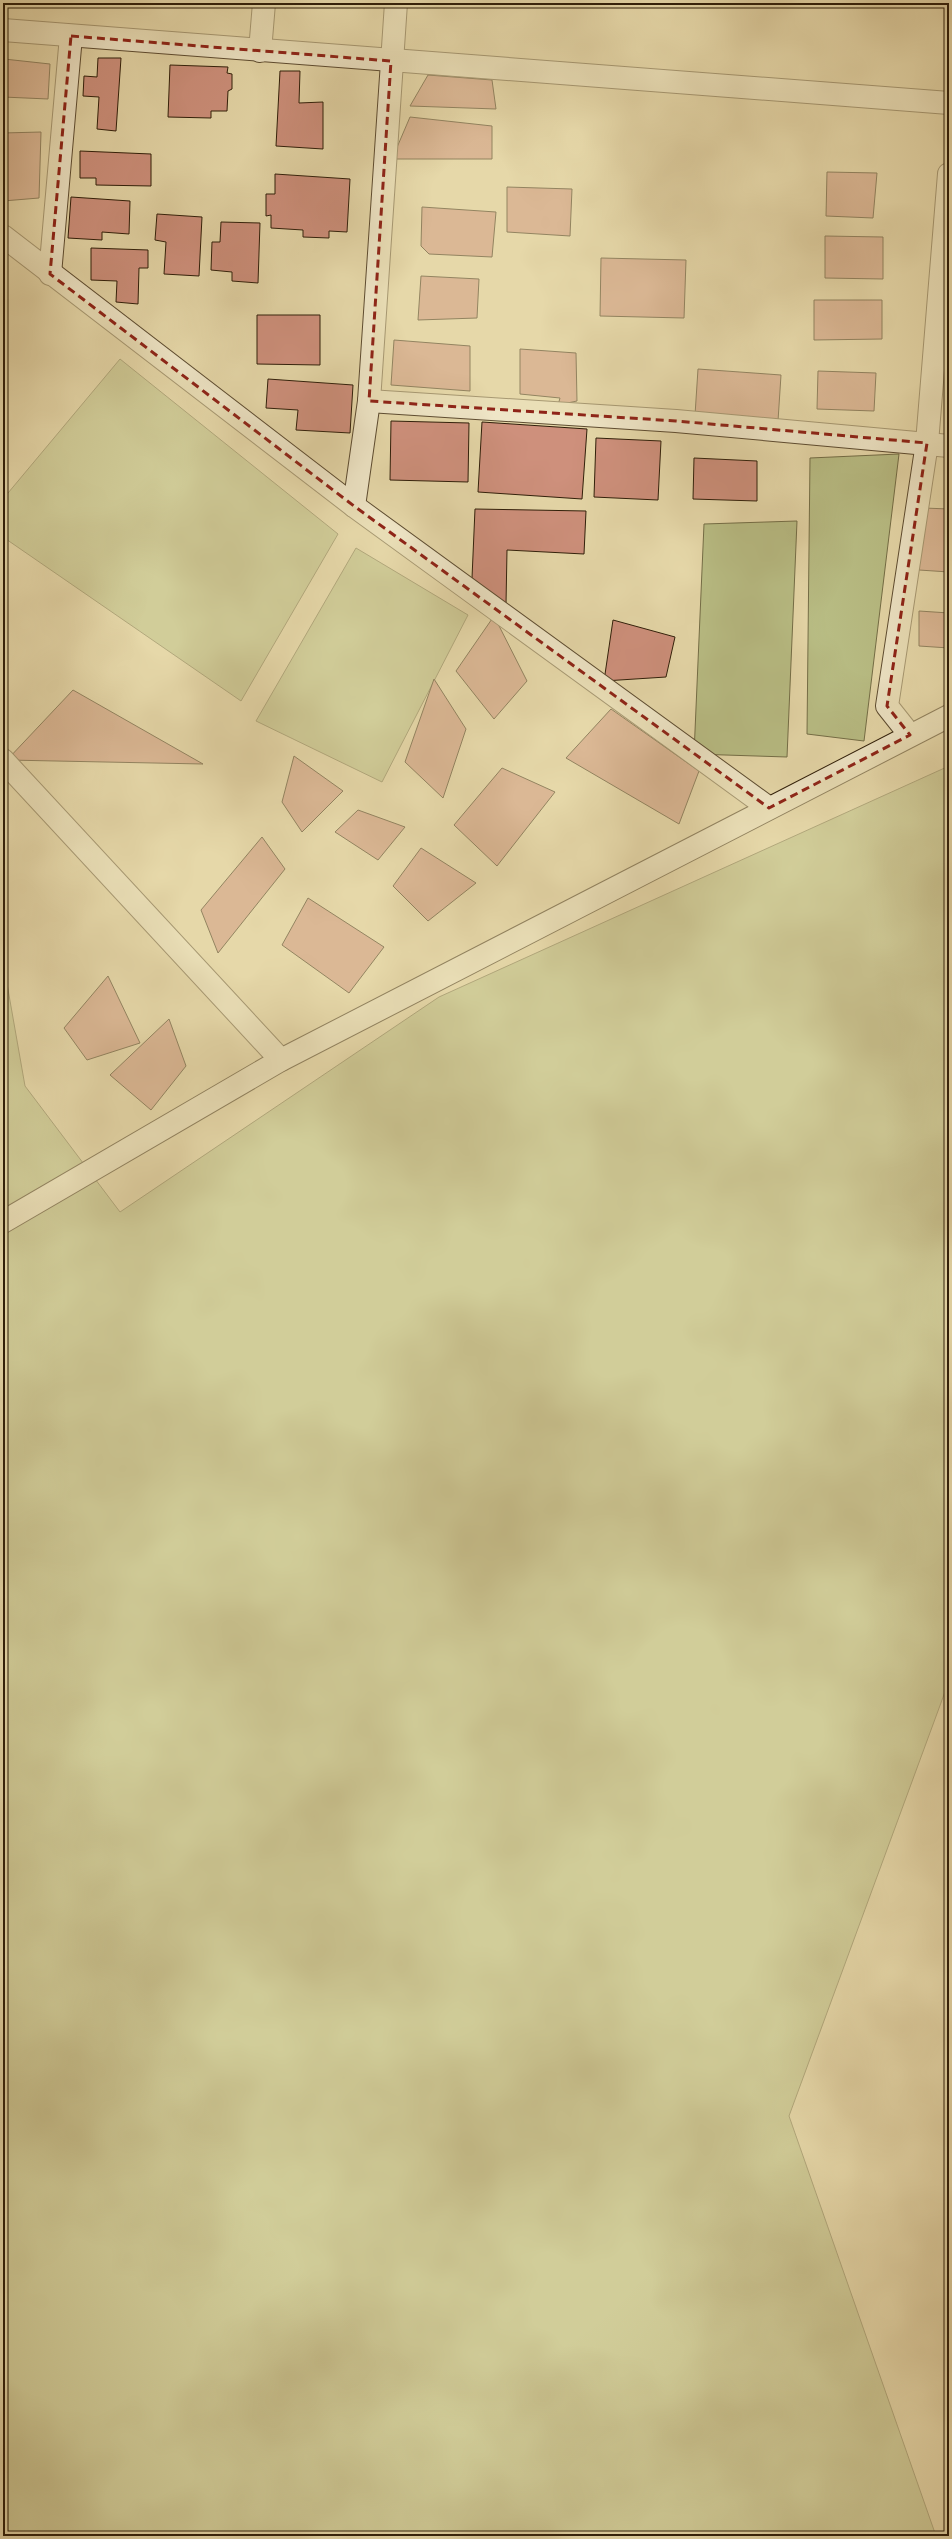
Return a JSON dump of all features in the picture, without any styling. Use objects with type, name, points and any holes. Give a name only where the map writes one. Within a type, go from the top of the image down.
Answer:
[{"type":"street","points":[[260,51],[264,3]]},
{"type":"street","points":[[354,506],[369,401],[396,3]]},
{"type":"street","points":[[3,30],[949,103]]},
{"type":"street","points":[[50,274],[71,36]]},
{"type":"street","points":[[910,735],[888,706],[927,443],[949,174]]},
{"type":"street","points":[[3,236],[50,274],[354,506],[769,808]]},
{"type":"street","points":[[369,401],[676,421],[949,446]]},
{"type":"street","points":[[3,1222],[281,1060],[949,716]]},
{"type":"street","points":[[3,760],[281,1060]]},
{"type":"highlighted area","points":[[71,36],[391,61],[369,401],[676,421],[927,443],[887,706],[910,735],[769,808],[354,506],[50,274]]},
{"type":"green space","points":[[120,359],[338,534],[241,701],[3,537],[3,499]]},
{"type":"green space","points":[[899,454],[864,741],[807,734],[810,458]]},
{"type":"green space","points":[[797,521],[787,757],[694,754],[704,524]]},
{"type":"green space","points":[[356,548],[468,615],[382,782],[256,721]]},
{"type":"green space","points":[[949,766],[949,1681],[789,2116],[936,2536],[3,2536],[3,961],[25,1086],[120,1212],[439,997]]},
{"type":"building","points":[[98,58],[121,58],[116,131],[97,129],[99,97],[83,96],[84,76],[97,77]]},
{"type":"building","points":[[4,59],[50,64],[48,99],[3,97]]},
{"type":"building","points":[[170,65],[228,67],[227,73],[232,74],[232,89],[228,91],[227,111],[211,111],[211,118],[168,117]]},
{"type":"building","points":[[280,71],[300,71],[299,103],[323,102],[323,149],[276,146]]},
{"type":"building","points":[[428,75],[492,80],[496,109],[410,106]]},
{"type":"building","points":[[410,117],[492,126],[492,159],[392,159]]},
{"type":"building","points":[[41,132],[39,198],[3,201],[3,133]]},
{"type":"building","points":[[80,151],[151,154],[151,186],[96,185],[96,178],[80,178]]},
{"type":"building","points":[[827,172],[877,173],[873,218],[826,216]]},
{"type":"building","points":[[275,174],[350,179],[347,232],[329,231],[329,238],[303,237],[303,230],[271,228],[271,215],[266,216],[266,194],[275,194]]},
{"type":"building","points":[[507,187],[572,189],[570,236],[507,232]]},
{"type":"building","points":[[71,197],[130,201],[129,234],[102,232],[102,240],[68,238]]},
{"type":"building","points":[[422,207],[496,212],[492,257],[429,254],[421,246]]},
{"type":"building","points":[[157,214],[202,217],[199,276],[164,274],[166,242],[155,240]]},
{"type":"building","points":[[221,222],[260,223],[258,283],[232,281],[232,272],[211,270],[212,242],[220,242]]},
{"type":"building","points":[[825,236],[883,237],[883,279],[825,278]]},
{"type":"building","points":[[91,248],[148,250],[148,268],[139,268],[138,304],[116,302],[117,281],[91,280]]},
{"type":"building","points":[[601,258],[686,260],[684,318],[600,316]]},
{"type":"building","points":[[421,276],[479,279],[477,318],[418,320]]},
{"type":"building","points":[[814,300],[882,300],[882,339],[814,340]]},
{"type":"building","points":[[257,315],[320,315],[320,365],[257,364]]},
{"type":"building","points":[[394,340],[470,346],[470,391],[391,385]]},
{"type":"building","points":[[520,349],[576,353],[577,401],[558,405],[560,398],[520,394]]},
{"type":"building","points":[[698,369],[781,375],[778,421],[695,415]]},
{"type":"building","points":[[818,371],[876,373],[874,411],[817,409]]},
{"type":"building","points":[[268,379],[353,385],[350,433],[296,430],[298,410],[266,408]]},
{"type":"building","points":[[391,421],[469,423],[468,482],[390,480]]},
{"type":"building","points":[[482,422],[587,429],[582,499],[478,492]]},
{"type":"building","points":[[596,438],[661,441],[658,500],[594,497]]},
{"type":"building","points":[[694,458],[757,461],[757,501],[693,499]]},
{"type":"building","points":[[924,508],[949,509],[949,572],[919,570]]},
{"type":"building","points":[[475,509],[586,511],[584,554],[507,550],[506,604],[472,578]]},
{"type":"building","points":[[919,611],[949,613],[949,648],[919,646]]},
{"type":"building","points":[[494,616],[527,681],[494,719],[456,671]]},
{"type":"building","points":[[613,620],[675,637],[666,677],[604,681]]},
{"type":"building","points":[[434,679],[466,729],[443,798],[405,762]]},
{"type":"building","points":[[73,690],[203,764],[7,760]]},
{"type":"building","points":[[611,709],[699,771],[679,824],[566,758]]},
{"type":"building","points":[[294,756],[343,791],[302,832],[282,802]]},
{"type":"building","points":[[502,768],[555,792],[497,866],[454,825]]},
{"type":"building","points":[[358,810],[405,827],[378,860],[335,832]]},
{"type":"building","points":[[262,837],[285,869],[218,953],[201,910]]},
{"type":"building","points":[[421,848],[476,883],[428,921],[393,886]]},
{"type":"building","points":[[308,898],[384,947],[349,993],[282,945]]},
{"type":"building","points":[[108,976],[140,1043],[87,1060],[64,1028]]},
{"type":"building","points":[[169,1019],[186,1066],[151,1110],[110,1075]]}]
